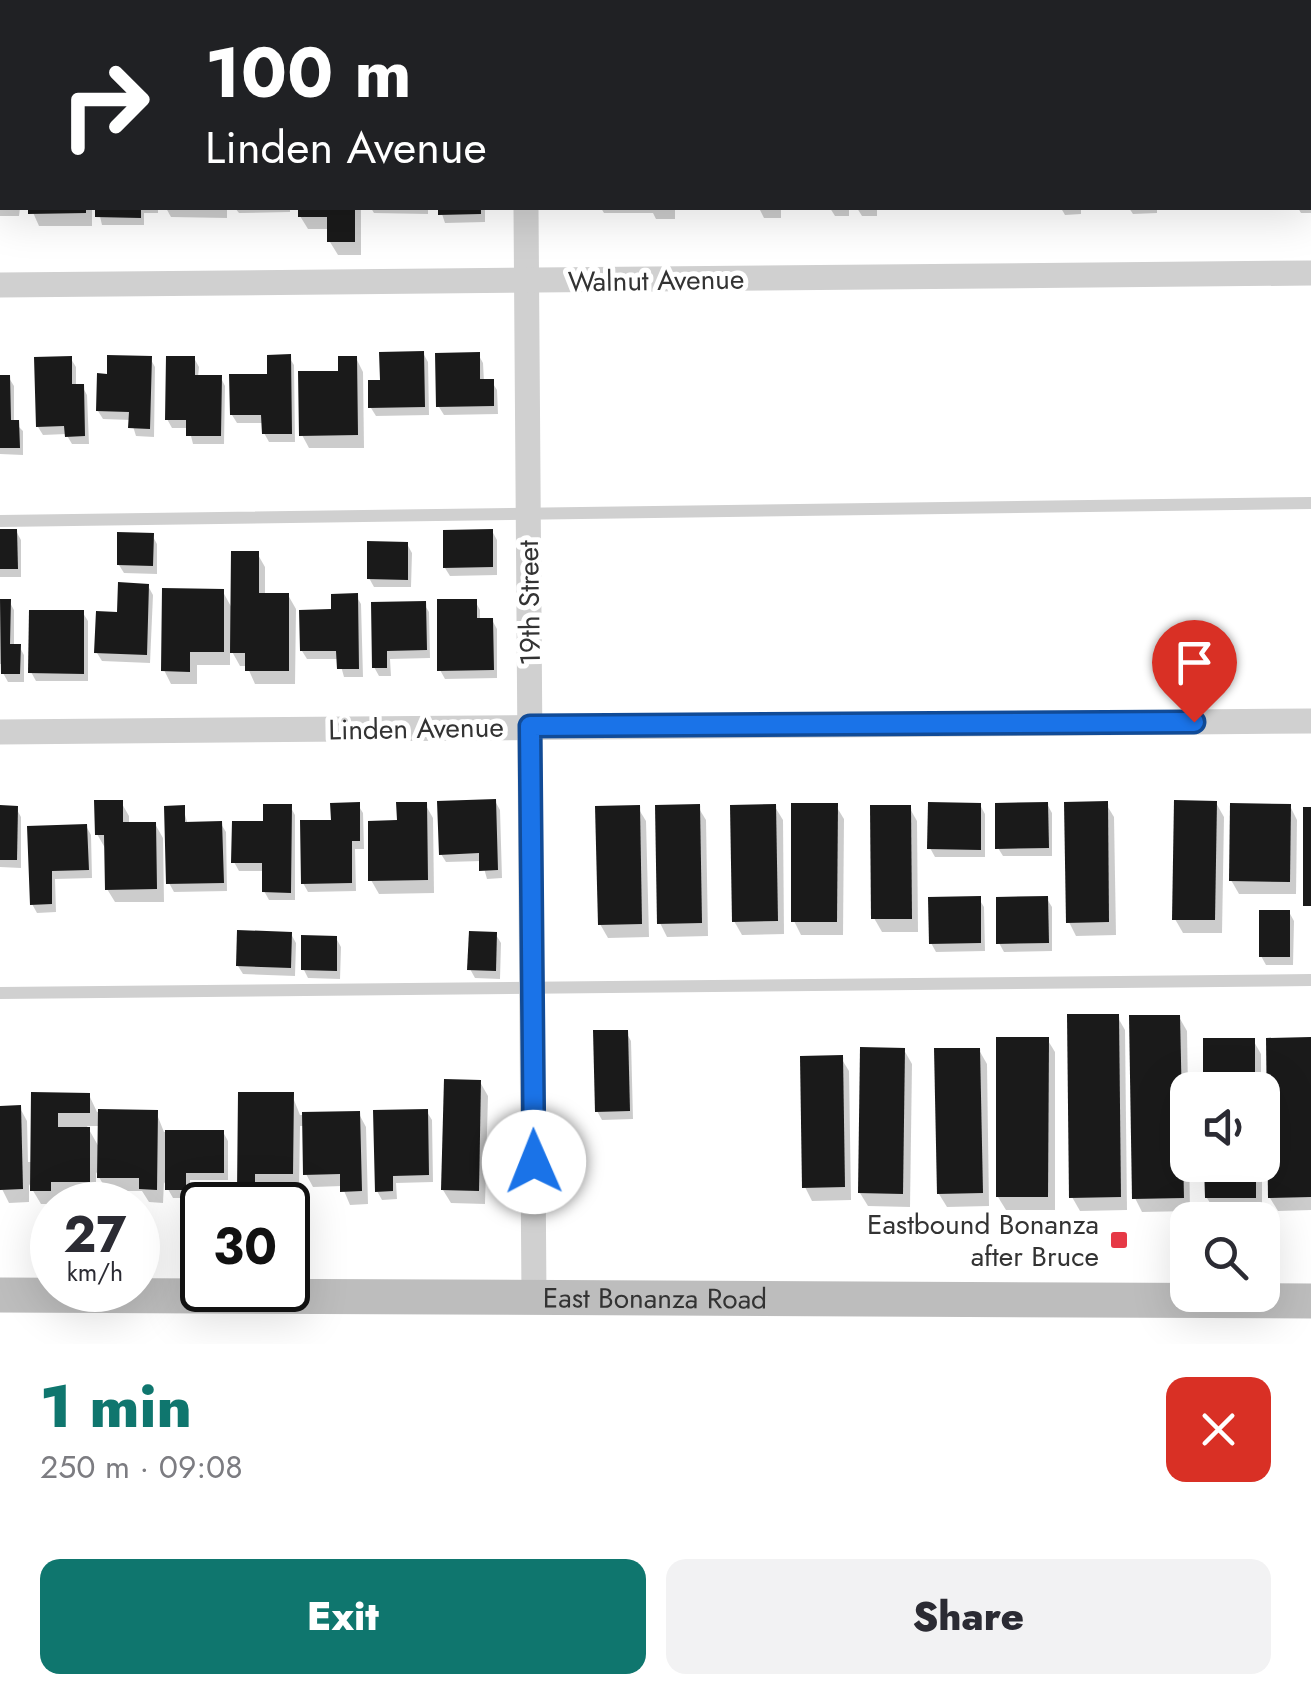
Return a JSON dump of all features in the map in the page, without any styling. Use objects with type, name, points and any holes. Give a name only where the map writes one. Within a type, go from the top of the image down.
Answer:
[{"type":"main road","name":"East Bonanza Road","points":[[0,1295],[1311,1301]]},
{"type":"street","name":"19th Street","points":[[526,210],[534,1298]]},
{"type":"street","name":"Walnut Avenue","points":[[0,284],[1311,274]]},
{"type":"street","name":"Linden Avenue","points":[[0,732],[1311,721]]},
{"type":"lane","points":[[0,521],[1311,503]]},
{"type":"lane","points":[[0,993],[1311,980]]},
{"type":"building","points":[[28,210],[86,210],[86,213],[28,214]]},
{"type":"building","points":[[95,210],[141,210],[141,218],[95,217]]},
{"type":"building","points":[[298,210],[355,210],[355,242],[327,242],[327,217],[298,217]]},
{"type":"building","points":[[438,210],[481,210],[481,214],[438,215]]},
{"type":"building","points":[[424,351],[425,407],[368,408],[368,380],[380,380],[379,352]]},
{"type":"building","points":[[480,352],[480,379],[494,379],[494,406],[436,407],[435,353]]},
{"type":"building","points":[[291,354],[292,434],[262,434],[261,415],[230,415],[229,374],[267,374],[267,355]]},
{"type":"building","points":[[107,355],[152,356],[150,429],[128,428],[129,412],[96,411],[97,373],[107,374]]},
{"type":"building","points":[[72,356],[72,384],[84,384],[85,436],[65,437],[64,426],[36,427],[34,357]]},
{"type":"building","points":[[166,356],[195,356],[195,375],[222,375],[221,436],[186,436],[186,420],[165,420]]},
{"type":"building","points":[[338,356],[357,356],[358,435],[299,436],[298,371],[338,371]]},
{"type":"building","points":[[0,375],[10,375],[11,420],[19,420],[20,448],[0,448]]},
{"type":"building","points":[[0,529],[17,529],[18,569],[0,569]]},
{"type":"building","points":[[493,529],[493,567],[443,568],[443,530]]},
{"type":"building","points":[[117,532],[154,533],[153,566],[117,565]]},
{"type":"building","points":[[367,541],[408,542],[408,580],[367,579]]},
{"type":"building","points":[[231,551],[259,551],[259,593],[289,593],[289,671],[245,671],[245,653],[230,653]]},
{"type":"building","points":[[118,582],[149,584],[147,655],[94,653],[96,611],[117,612]]},
{"type":"building","points":[[162,588],[224,589],[224,652],[190,652],[190,672],[161,671]]},
{"type":"building","points":[[358,593],[359,669],[337,669],[336,651],[300,651],[299,610],[331,609],[331,594]]},
{"type":"building","points":[[0,599],[11,599],[10,644],[21,644],[20,674],[1,674]]},
{"type":"building","points":[[437,599],[477,599],[477,618],[493,618],[494,670],[437,671]]},
{"type":"building","points":[[426,601],[427,650],[387,651],[387,668],[372,668],[371,602]]},
{"type":"building","points":[[29,610],[84,610],[84,674],[28,673]]},
{"type":"building","points":[[496,799],[498,870],[479,871],[479,853],[439,855],[437,801]]},
{"type":"building","points":[[94,800],[123,800],[123,822],[156,822],[157,889],[105,890],[104,835],[95,835]]},
{"type":"building","points":[[1174,800],[1217,801],[1215,920],[1172,920]]},
{"type":"building","points":[[1108,801],[1109,922],[1066,923],[1064,802]]},
{"type":"building","points":[[360,802],[360,841],[352,841],[352,883],[301,884],[300,820],[331,820],[330,803]]},
{"type":"building","points":[[396,802],[427,802],[428,880],[368,881],[368,821],[397,820]]},
{"type":"building","points":[[928,802],[981,803],[981,850],[927,849]]},
{"type":"building","points":[[1048,802],[1049,848],[995,849],[995,803]]},
{"type":"building","points":[[791,803],[838,803],[837,922],[791,922]]},
{"type":"building","points":[[1230,803],[1291,804],[1290,882],[1229,881]]},
{"type":"building","points":[[263,804],[292,804],[291,893],[262,892],[262,863],[231,863],[232,821],[263,821]]},
{"type":"building","points":[[700,804],[702,923],[657,924],[655,805]]},
{"type":"building","points":[[776,804],[778,921],[732,922],[730,805]]},
{"type":"building","points":[[0,805],[18,806],[17,860],[0,860]]},
{"type":"building","points":[[185,805],[185,822],[222,821],[224,883],[166,884],[164,806]]},
{"type":"building","points":[[640,805],[642,924],[598,925],[595,806]]},
{"type":"building","points":[[870,805],[911,805],[912,919],[871,919]]},
{"type":"building","points":[[1303,807],[1311,807],[1311,906],[1303,906]]},
{"type":"building","points":[[87,824],[89,870],[52,871],[52,904],[30,905],[27,826]]},
{"type":"building","points":[[981,896],[981,943],[929,944],[928,897]]},
{"type":"building","points":[[1048,896],[1049,943],[996,944],[996,897]]},
{"type":"building","points":[[1259,910],[1290,910],[1290,957],[1259,957]]},
{"type":"building","points":[[237,930],[292,932],[291,968],[236,966]]},
{"type":"building","points":[[469,931],[497,932],[496,971],[467,970]]},
{"type":"building","points":[[301,935],[337,936],[337,971],[301,970]]},
{"type":"building","points":[[1067,1014],[1119,1014],[1121,1197],[1069,1198]]},
{"type":"building","points":[[1129,1015],[1180,1015],[1181,1072],[1170,1072],[1170,1182],[1184,1182],[1184,1198],[1132,1199]]},
{"type":"building","points":[[593,1030],[628,1030],[630,1111],[595,1112]]},
{"type":"building","points":[[996,1037],[1049,1037],[1048,1197],[996,1197]]},
{"type":"building","points":[[1311,1037],[1311,1197],[1268,1198],[1268,1182],[1280,1182],[1280,1072],[1266,1072],[1266,1038]]},
{"type":"building","points":[[1203,1038],[1255,1038],[1255,1072],[1203,1072]]},
{"type":"building","points":[[860,1047],[905,1048],[903,1194],[858,1193]]},
{"type":"building","points":[[934,1048],[980,1048],[983,1193],[937,1194]]},
{"type":"building","points":[[843,1055],[845,1187],[802,1188],[800,1056]]},
{"type":"building","points":[[444,1079],[481,1080],[479,1191],[441,1190]]},
{"type":"building","points":[[31,1092],[90,1093],[90,1113],[58,1113],[58,1127],[90,1127],[90,1182],[30,1182]]},
{"type":"building","points":[[238,1092],[294,1092],[293,1174],[255,1174],[255,1182],[237,1182]]},
{"type":"building","points":[[21,1105],[23,1189],[0,1190],[0,1106]]},
{"type":"building","points":[[98,1109],[158,1110],[157,1182],[97,1178]]},
{"type":"building","points":[[428,1109],[429,1175],[393,1176],[393,1191],[375,1192],[373,1110]]},
{"type":"building","points":[[360,1111],[362,1191],[340,1192],[340,1174],[303,1175],[302,1112]]},
{"type":"building","points":[[165,1130],[224,1130],[224,1173],[186,1173],[180,1190],[165,1190]]},
{"type":"building","points":[[1205,1182],[1256,1182],[1256,1198],[1205,1198]]},
{"type":"place","name":"Eastbound Bonanza after Bruce","points":[[1119,1240]]},
{"type":"route","points":[[534,1162],[530,726],[1194,722]]}]
